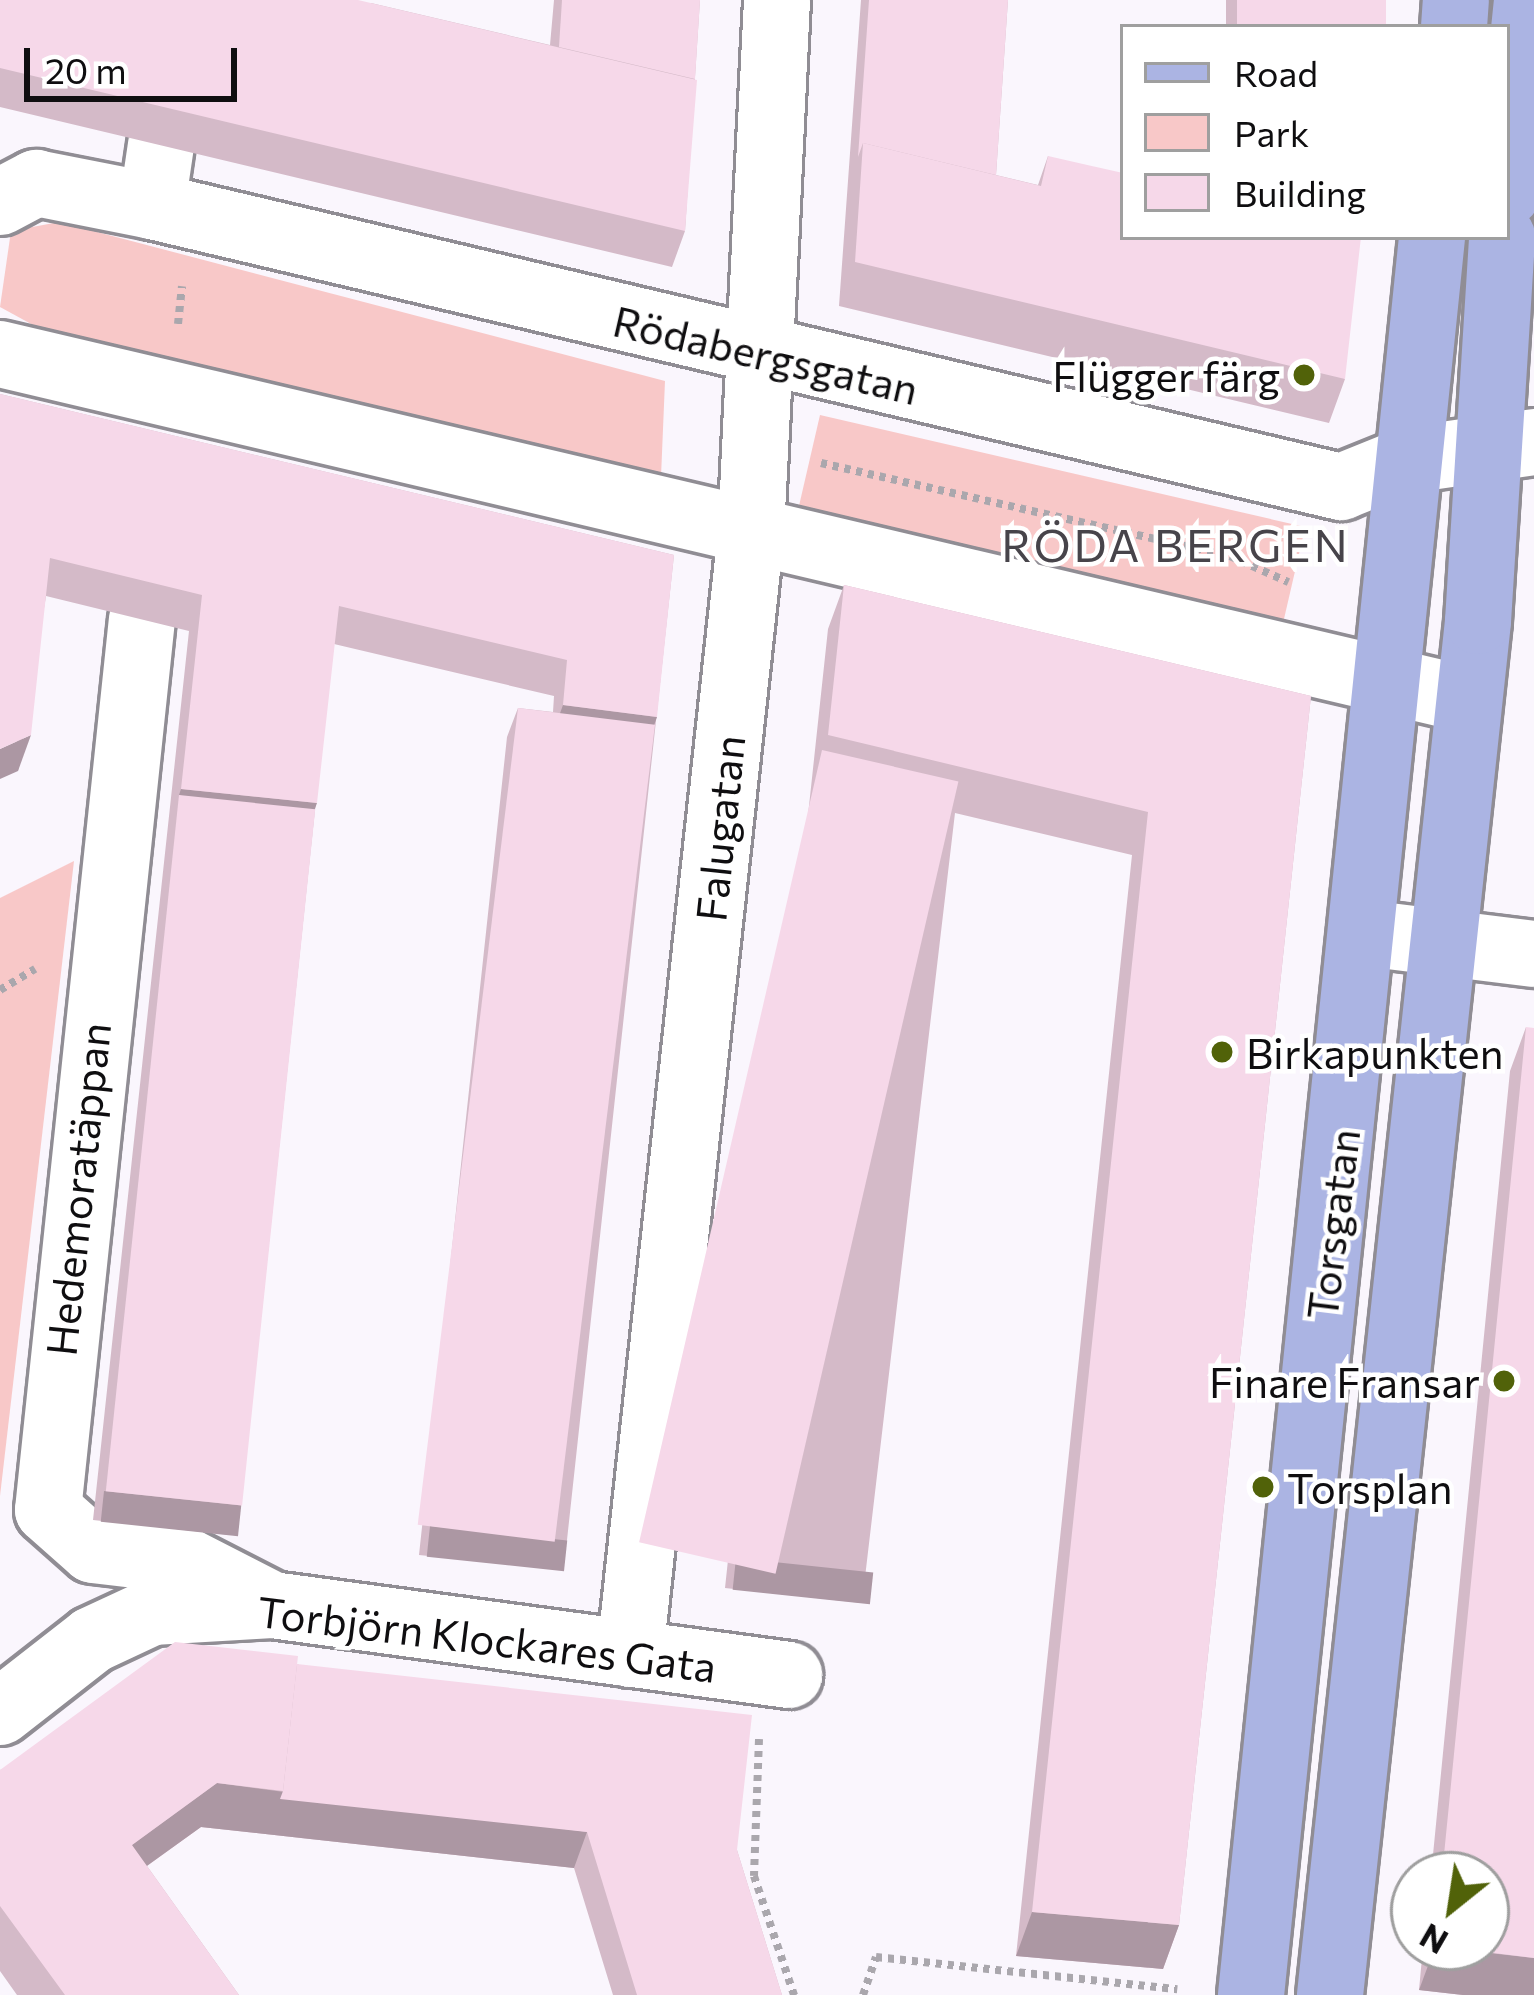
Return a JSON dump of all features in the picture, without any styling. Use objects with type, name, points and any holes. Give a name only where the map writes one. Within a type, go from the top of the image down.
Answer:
[{"type":"main road","points":[[1510,165],[1527,0]]},
{"type":"main road","name":"Torsgatan","points":[[1251,1995],[1366,933],[1432,240]]},
{"type":"main road","name":"Torsgatan","points":[[1330,1995],[1469,700],[1513,444],[1502,240]]},
{"type":"street","name":"Falugatan","points":[[630,1654],[752,532],[753,352],[777,0]]},
{"type":"street","name":"Rödabergsgatan","points":[[0,202],[36,183],[157,176],[753,352],[1341,487],[1408,460],[1513,444]]},
{"type":"street","points":[[0,354],[174,366],[752,532],[1390,686],[1469,700]]},
{"type":"street","points":[[162,458],[174,366]]},
{"type":"street","name":"Hedemoratäppan","points":[[142,619],[48,1510],[94,1550],[186,1561],[272,1605]]},
{"type":"street","points":[[1366,933],[1534,954]]},
{"type":"street","name":"Torbjörn Klockares Gata","points":[[0,1712],[92,1640],[152,1612],[272,1605],[789,1675]]},
{"type":"path","points":[[174,366],[183,275]]},
{"type":"path","points":[[816,462],[1230,556],[1308,590]]},
{"type":"path","name":"Torbjörn Klockares Gata","points":[[735,1735],[759,1738],[754,1876],[794,1995]]},
{"type":"path","points":[[863,1995],[876,1957],[1178,1989]]},
{"type":"green space","points":[[59,222],[665,381],[661,477],[33,325],[0,307],[11,231]]},
{"type":"green space","points":[[820,415],[1305,527],[1284,620],[799,508]]},
{"type":"green space","points":[[74,861],[0,1496],[0,898]]},
{"type":"building","points":[[0,0],[358,0],[697,80],[685,231],[0,68]]},
{"type":"building","points":[[562,0],[700,0],[695,79],[559,47]]},
{"type":"building","points":[[869,0],[1008,0],[996,175],[863,143],[858,157]]},
{"type":"building","points":[[1237,0],[1386,0],[1386,24],[1237,24]]},
{"type":"building","points":[[863,143],[1041,186],[1048,156],[1120,172],[1120,240],[1361,240],[1345,379],[855,262]]},
{"type":"building","points":[[0,394],[674,555],[657,717],[563,705],[567,660],[339,606],[317,803],[181,789],[202,595],[50,558],[31,735],[0,749]]},
{"type":"building","points":[[844,585],[1311,696],[1179,1925],[1032,1912],[1148,812],[828,735]]},
{"type":"building","points":[[518,708],[655,725],[555,1542],[418,1525]]},
{"type":"building","points":[[822,750],[958,781],[776,1574],[639,1542]]},
{"type":"building","points":[[179,795],[315,809],[242,1505],[106,1491]]},
{"type":"building","points":[[1526,1027],[1534,1028],[1534,1958],[1510,1955],[1510,1851],[1444,1851]]},
{"type":"building","points":[[175,1642],[298,1656],[283,1791],[217,1783],[132,1845],[239,1995],[65,1995],[0,1906],[0,1770]]},
{"type":"building","points":[[297,1664],[752,1715],[737,1850],[782,1995],[637,1995],[587,1832],[280,1799]]},
{"type":"place","name":"Flügger färg","points":[[1304,375]]},
{"type":"place","name":"Birkapunkten","points":[[1222,1052]]},
{"type":"place","name":"Finare Fransar","points":[[1504,1381]]},
{"type":"place","name":"Torsplan","points":[[1263,1487]]},
{"type":"district","name":"RÖDA BERGEN","points":[[1176,544]]}]
